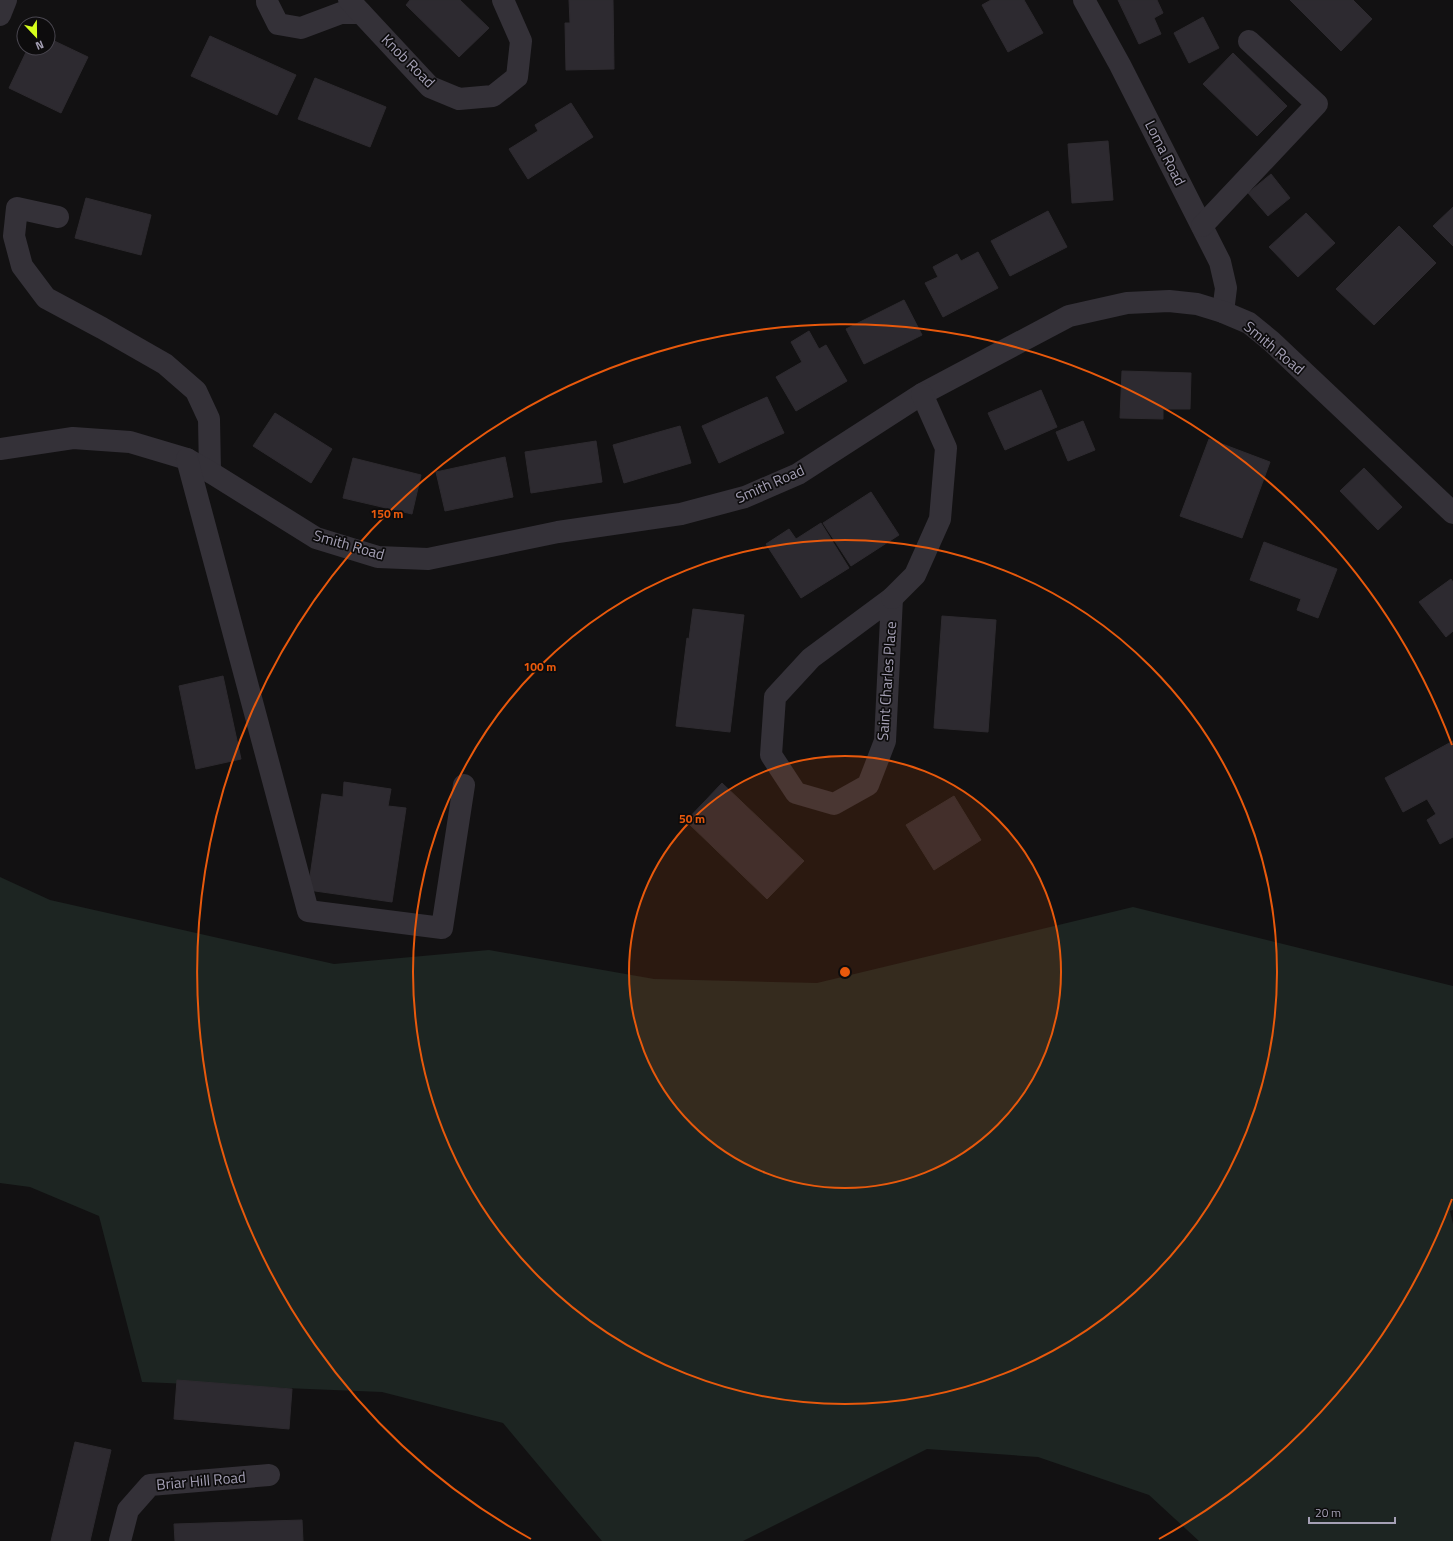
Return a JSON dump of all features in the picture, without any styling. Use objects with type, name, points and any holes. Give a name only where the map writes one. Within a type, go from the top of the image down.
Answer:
[{"type":"street","points":[[0,15],[6,0]]},
{"type":"street","name":"Knob Road","points":[[267,0],[278,24],[301,28],[341,13],[355,6],[430,87],[459,99],[493,96],[517,77],[521,41],[503,0]]},
{"type":"street","name":"Loma Road","points":[[1084,0],[1120,65],[1220,262],[1226,288],[1223,312]]},
{"type":"street","points":[[1202,226],[1318,104],[1249,41]]},
{"type":"street","points":[[58,217],[17,208],[14,236],[22,266],[46,298],[165,364],[196,390],[209,419],[210,472]]},
{"type":"street","name":"Smith Road","points":[[0,449],[73,438],[130,442],[187,460],[210,472],[316,538],[378,557],[428,559],[558,532],[681,514],[745,497],[798,474],[922,394],[1069,316],[1127,303],[1169,301],[1197,304],[1223,312],[1249,323],[1271,341],[1453,513]]},
{"type":"street","name":"Saint Charles Place","points":[[892,598],[885,741],[868,785],[834,804],[796,793],[771,755],[775,696],[811,658],[892,598],[915,575],[940,519],[946,448],[922,394]]},
{"type":"street","points":[[187,460],[308,912],[442,928],[464,785]]},
{"type":"street","name":"Briar Hill Road","points":[[120,1541],[128,1510],[150,1485],[269,1475]]},
{"type":"shaded area","points":[[0,877],[50,900],[334,964],[489,950],[654,979],[817,983],[1133,907],[1453,986],[1453,1210],[1450,1211],[1453,1224],[1453,1541],[1199,1541],[1149,1495],[1038,1457],[927,1449],[743,1541],[602,1541],[503,1423],[382,1392],[142,1382],[99,1216],[30,1187],[0,1183]]},
{"type":"building","points":[[410,0],[460,0],[489,28],[459,57],[406,5]]},
{"type":"building","points":[[569,0],[613,0],[614,69],[566,70],[565,23],[570,23]]},
{"type":"building","points":[[991,0],[1024,0],[1043,33],[1008,52],[982,5]]},
{"type":"building","points":[[1118,0],[1157,0],[1163,13],[1154,18],[1161,34],[1139,44]]},
{"type":"building","points":[[1290,0],[1353,0],[1372,19],[1341,51]]},
{"type":"building","points":[[1203,17],[1219,48],[1189,63],[1174,33]]},
{"type":"building","points":[[210,36],[296,75],[277,115],[191,76]]},
{"type":"building","points":[[56,42],[88,57],[61,113],[9,88],[24,56],[56,56]]},
{"type":"building","points":[[1233,53],[1287,106],[1257,136],[1203,84]]},
{"type":"building","points":[[315,78],[386,107],[370,147],[298,119]]},
{"type":"building","points":[[571,103],[593,137],[528,179],[509,149],[538,131],[535,125]]},
{"type":"building","points":[[1108,141],[1113,200],[1072,203],[1068,144]]},
{"type":"building","points":[[1271,174],[1290,198],[1268,216],[1248,193]]},
{"type":"building","points":[[86,198],[151,215],[141,255],[75,238]]},
{"type":"building","points":[[1453,207],[1453,246],[1433,226]]},
{"type":"building","points":[[1048,211],[1067,247],[1010,276],[991,241]]},
{"type":"building","points":[[1306,213],[1335,243],[1298,277],[1269,247]]},
{"type":"building","points":[[1399,226],[1436,263],[1374,325],[1336,289]]},
{"type":"building","points":[[978,252],[998,288],[943,317],[925,283],[938,277],[933,267],[957,254],[961,261]]},
{"type":"building","points":[[904,300],[922,335],[864,364],[846,329]]},
{"type":"building","points":[[809,331],[819,349],[826,345],[847,381],[796,411],[776,377],[802,362],[791,342]]},
{"type":"building","points":[[1122,371],[1191,373],[1190,409],[1163,409],[1163,419],[1120,418]]},
{"type":"building","points":[[1041,390],[1057,427],[1005,450],[988,413]]},
{"type":"building","points":[[767,397],[784,433],[719,463],[702,426]]},
{"type":"building","points":[[275,413],[332,449],[311,483],[253,446]]},
{"type":"building","points":[[1083,421],[1095,450],[1068,461],[1056,432]]},
{"type":"building","points":[[680,426],[691,463],[624,483],[613,445]]},
{"type":"building","points":[[1209,439],[1270,462],[1242,538],[1180,516]]},
{"type":"building","points":[[596,441],[602,482],[531,493],[525,452]]},
{"type":"building","points":[[505,457],[513,497],[445,511],[436,472]]},
{"type":"building","points":[[353,458],[421,475],[412,514],[343,498]]},
{"type":"building","points":[[1364,468],[1402,507],[1378,530],[1340,491]]},
{"type":"building","points":[[871,492],[899,535],[851,566],[823,523]]},
{"type":"building","points":[[821,523],[849,568],[801,598],[766,544],[789,529],[796,539]]},
{"type":"building","points":[[1264,542],[1337,569],[1318,618],[1297,610],[1301,599],[1250,580]]},
{"type":"building","points":[[1451,579],[1453,582],[1453,631],[1446,637],[1419,602]]},
{"type":"building","points":[[693,609],[744,615],[730,732],[676,726],[687,638],[689,639]]},
{"type":"building","points":[[942,616],[996,620],[988,732],[934,728]]},
{"type":"building","points":[[223,676],[241,759],[196,769],[179,686]]},
{"type":"building","points":[[1453,741],[1453,837],[1440,844],[1427,820],[1436,814],[1427,799],[1403,812],[1385,778]]},
{"type":"building","points":[[344,782],[391,789],[388,806],[406,808],[392,902],[308,890],[322,794],[343,797]]},
{"type":"building","points":[[722,783],[804,861],[767,899],[686,821]]},
{"type":"building","points":[[954,796],[981,840],[934,870],[906,825]]},
{"type":"building","points":[[177,1380],[292,1389],[289,1429],[174,1419]]},
{"type":"building","points":[[75,1442],[111,1450],[90,1541],[51,1541]]},
{"type":"building","points":[[302,1520],[303,1541],[175,1541],[174,1524]]}]
